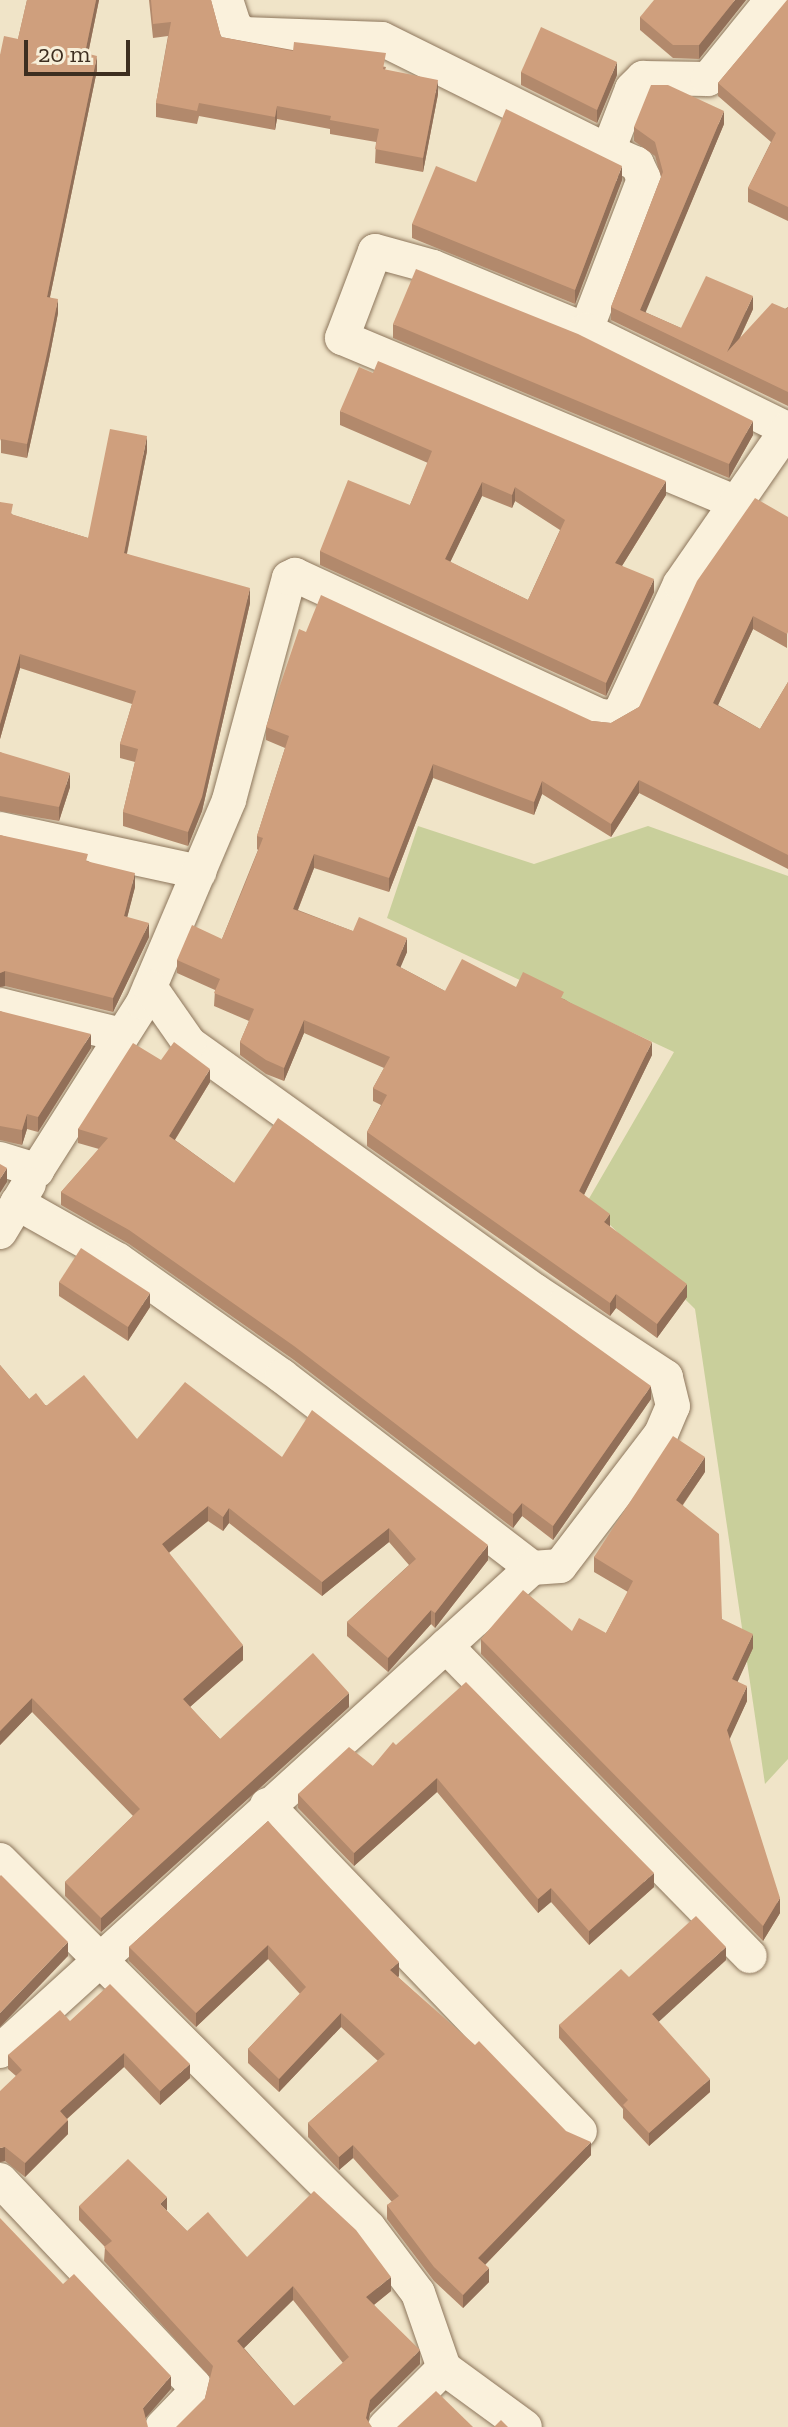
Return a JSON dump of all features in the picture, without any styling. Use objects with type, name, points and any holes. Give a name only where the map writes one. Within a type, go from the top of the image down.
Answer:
[{"type":"street","points":[[226,0],[234,25],[243,34],[382,39],[637,164],[644,179],[586,330]]},
{"type":"street","points":[[608,151],[632,89],[643,78],[708,79],[772,0]]},
{"type":"street","points":[[0,1232],[150,987],[229,800],[289,578],[295,575],[610,718],[621,711],[680,584],[737,503],[787,429],[586,330],[433,267],[375,251],[342,338],[737,503]]},
{"type":"street","points":[[0,829],[199,872]]},
{"type":"street","points":[[0,2051],[95,1960],[532,1568],[560,1566],[661,1434],[673,1406],[666,1377],[535,1291],[189,1043],[150,987]]},
{"type":"street","points":[[0,1005],[121,1035]]},
{"type":"street","points":[[0,1159],[37,1170]]},
{"type":"street","points":[[17,1203],[118,1260],[181,1304],[532,1568]]},
{"type":"street","points":[[446,1646],[750,1956]]},
{"type":"street","points":[[267,1805],[580,2131]]},
{"type":"street","points":[[0,1860],[95,1960],[369,2228],[418,2293],[444,2368],[525,2427]]},
{"type":"street","points":[[0,2180],[194,2385],[190,2398],[162,2427]]},
{"type":"street","points":[[385,2427],[444,2368]]},
{"type":"green space","points":[[418,826],[534,864],[648,826],[788,876],[788,1759],[765,1784],[695,1309],[587,1202],[674,1052],[387,918]]},
{"type":"building","points":[[27,0],[96,0],[85,53],[97,56],[47,297],[58,299],[27,444],[0,441],[0,55],[4,36],[18,39]]},
{"type":"building","points":[[151,0],[211,0],[221,37],[293,51],[294,42],[386,53],[383,69],[438,80],[423,158],[375,149],[379,129],[330,120],[331,116],[277,106],[275,117],[199,103],[197,111],[156,103],[171,22],[153,24]]},
{"type":"building","points":[[654,0],[735,0],[699,45],[673,45],[640,17]]},
{"type":"building","points":[[787,0],[788,207],[748,188],[776,133],[718,83]]},
{"type":"building","points":[[541,27],[617,62],[597,110],[521,72]]},
{"type":"building","points":[[651,85],[668,85],[724,111],[640,310],[681,328],[706,276],[753,296],[727,352],[772,303],[786,309],[788,307],[788,392],[611,307],[663,172],[655,142],[634,127]]},
{"type":"building","points":[[506,109],[622,166],[575,290],[412,224],[436,166],[476,182]]},
{"type":"building","points":[[416,269],[578,334],[753,421],[729,464],[393,324]]},
{"type":"building","points":[[378,361],[666,481],[615,563],[654,579],[606,683],[320,551],[348,480],[410,505],[432,451],[340,411],[359,367],[373,373]],"holes":[[[482,482],[512,495],[515,487],[565,520],[528,600],[445,559]]]},
{"type":"building","points":[[110,429],[147,436],[124,553],[250,588],[202,797],[188,832],[123,812],[138,749],[120,744],[136,691],[20,654],[0,724],[0,502],[13,504],[11,514],[88,538]]},
{"type":"building","points":[[755,498],[788,517],[788,632],[753,616],[713,703],[760,729],[788,682],[788,855],[639,780],[611,824],[542,781],[534,802],[433,764],[389,878],[314,854],[293,909],[353,931],[359,917],[407,938],[396,965],[445,991],[462,959],[516,987],[523,972],[564,992],[561,998],[652,1042],[579,1191],[610,1214],[604,1222],[687,1284],[657,1324],[616,1294],[610,1303],[367,1132],[387,1095],[373,1088],[390,1057],[304,1020],[284,1068],[266,1060],[240,1042],[254,1009],[214,993],[220,979],[177,960],[192,925],[222,939],[243,889],[263,838],[257,836],[289,736],[266,727],[299,629],[306,632],[321,595],[592,721],[611,723],[639,707],[697,581]]},
{"type":"building","points":[[0,752],[70,773],[59,807],[0,796]]},
{"type":"building","points":[[0,835],[88,854],[86,861],[135,873],[124,916],[149,923],[113,998],[5,971],[0,973]]},
{"type":"building","points":[[0,1011],[91,1034],[38,1117],[27,1114],[22,1130],[0,1126]]},
{"type":"building","points":[[174,1042],[210,1069],[169,1136],[234,1183],[278,1118],[651,1386],[553,1526],[522,1503],[513,1514],[294,1346],[129,1230],[61,1192],[108,1138],[78,1129],[133,1043],[161,1060]]},
{"type":"building","points":[[0,1164],[7,1168],[0,1179]]},
{"type":"building","points":[[81,1248],[150,1293],[128,1327],[59,1282]]},
{"type":"building","points":[[0,1365],[29,1399],[36,1393],[46,1406],[84,1375],[137,1439],[185,1382],[282,1457],[312,1410],[488,1545],[435,1613],[431,1610],[388,1658],[347,1622],[416,1559],[389,1528],[322,1582],[229,1508],[223,1517],[208,1506],[162,1544],[243,1645],[183,1699],[220,1739],[313,1653],[349,1693],[101,1918],[65,1882],[140,1809],[32,1698],[0,1731]]},
{"type":"building","points":[[673,1436],[705,1457],[676,1500],[719,1534],[722,1619],[753,1634],[732,1679],[747,1686],[727,1730],[780,1898],[763,1926],[481,1639],[523,1590],[572,1631],[579,1618],[606,1633],[633,1581],[594,1557]]},
{"type":"building","points":[[466,1682],[654,1873],[589,1931],[551,1888],[538,1899],[437,1778],[354,1853],[298,1794],[349,1747],[373,1766],[393,1742],[396,1745]]},
{"type":"building","points":[[268,1821],[399,1962],[390,1970],[475,2045],[479,2041],[566,2131],[591,2142],[478,2258],[489,2268],[463,2295],[434,2267],[387,2205],[399,2196],[353,2145],[339,2157],[308,2123],[385,2054],[341,2013],[279,2079],[248,2049],[306,1987],[268,1945],[196,2013],[129,1947]]},
{"type":"building","points":[[0,1876],[68,1942],[0,2013]]},
{"type":"building","points":[[696,1916],[726,1947],[652,2014],[710,2079],[649,2133],[623,2105],[628,2100],[559,2025],[621,1969],[629,1977]]},
{"type":"building","points":[[110,1984],[190,2064],[160,2091],[124,2053],[60,2111],[68,2120],[25,2163],[5,2147],[0,2148],[0,2091],[22,2070],[8,2055],[60,2010],[70,2021]]},
{"type":"building","points":[[128,2159],[167,2197],[160,2204],[187,2231],[208,2212],[247,2257],[314,2191],[356,2230],[391,2277],[366,2297],[420,2350],[370,2400],[366,2418],[372,2427],[176,2427],[205,2398],[213,2366],[104,2247],[112,2241],[79,2206]],"holes":[[[293,2286],[349,2357],[294,2406],[237,2341]]]},
{"type":"building","points":[[0,2218],[63,2284],[74,2274],[171,2376],[143,2408],[148,2427],[0,2427]]},
{"type":"building","points":[[436,2391],[473,2427],[397,2427]]},
{"type":"building","points":[[501,2420],[508,2427],[494,2427]]}]
